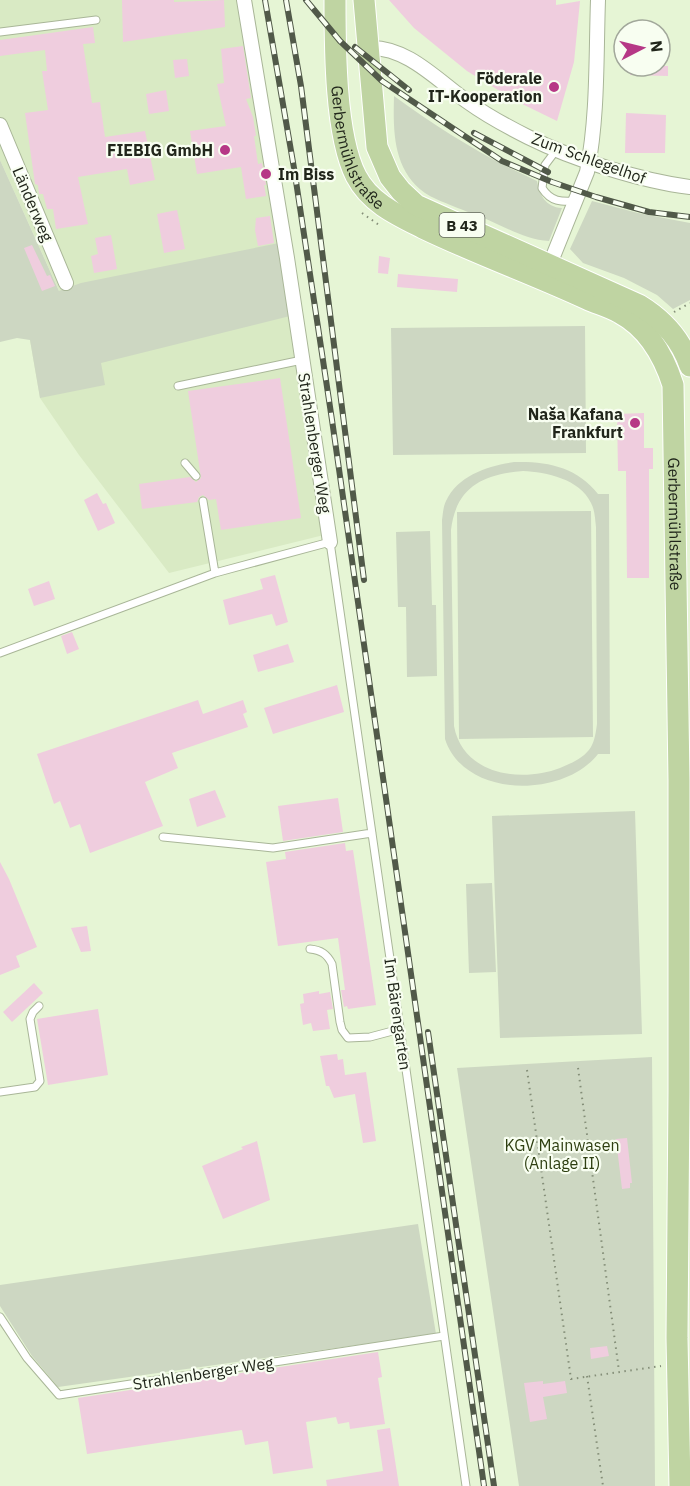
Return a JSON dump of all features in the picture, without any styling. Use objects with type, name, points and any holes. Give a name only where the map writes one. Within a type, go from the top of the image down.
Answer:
[{"type":"main road","name":"Gerbermühlstraße","points":[[335,0],[337,64],[343,129],[349,158],[357,177],[370,195],[383,207],[451,241],[622,297],[657,316],[677,339],[690,366]]},
{"type":"main road","name":"Gerbermühlstraße","points":[[364,0],[377,147],[390,177],[401,191],[416,205],[552,274],[621,314],[652,342],[665,361],[673,385],[679,780],[677,1338],[680,1486]]},
{"type":"main road","points":[[343,129],[356,149],[363,154],[372,153],[377,147]]},
{"type":"street","name":"Strahlenberger Weg","points":[[244,0],[330,542]]},
{"type":"street","points":[[552,274],[589,162],[595,99],[598,0]]},
{"type":"street","name":"Zum Schlegelhof","points":[[369,48],[381,47],[406,56],[470,104],[528,137],[589,162],[649,180],[690,187]]},
{"type":"street","name":"Länderweg","points":[[0,125],[66,283]]},
{"type":"lane","points":[[0,32],[96,20]]},
{"type":"lane","points":[[557,149],[545,165],[542,188],[547,195],[559,202],[576,201]]},
{"type":"lane","points":[[178,386],[302,360]]},
{"type":"lane","points":[[185,463],[196,476]]},
{"type":"lane","points":[[203,501],[215,573]]},
{"type":"lane","points":[[0,653],[215,573],[330,542]]},
{"type":"lane","name":"Im Bärengarten","points":[[330,542],[466,1486]]},
{"type":"lane","points":[[163,837],[273,848],[372,833]]},
{"type":"lane","points":[[310,949],[323,952],[332,964],[340,1022],[348,1038],[370,1037],[400,1029]]},
{"type":"lane","points":[[0,1092],[35,1086],[40,1081],[30,1019],[39,1006]]},
{"type":"lane","name":"Strahlenberger Weg","points":[[0,1317],[27,1358],[60,1395],[444,1336]]},
{"type":"path","points":[[672,314],[690,303]]},
{"type":"path","points":[[578,1068],[619,1372]]},
{"type":"path","points":[[527,1070],[571,1379],[669,1365]]},
{"type":"path","points":[[587,1376],[603,1486]]},
{"type":"shaded area","points":[[0,0],[252,0],[336,532],[169,573],[79,455],[40,398],[30,340],[66,306],[0,160]]},
{"type":"green space","points":[[394,96],[463,142],[537,181],[547,203],[562,208],[549,241],[524,236],[445,203],[425,193],[414,184],[401,162],[397,149]]},
{"type":"green space","points":[[0,160],[59,291],[81,283],[279,243],[290,316],[101,363],[105,385],[40,398],[30,340],[17,338],[0,342]]},
{"type":"green space","points":[[592,201],[690,223],[690,300],[673,309],[657,295],[624,278],[583,263],[570,249]]},
{"type":"green space","points":[[585,326],[586,453],[393,455],[391,328]]},
{"type":"green space","points":[[526,462],[550,465],[581,477],[598,494],[609,494],[610,754],[598,754],[582,769],[562,779],[539,785],[516,786],[493,782],[472,773],[456,758],[445,739],[442,520],[444,508],[451,492],[466,478],[484,469]],"holes":[[[532,472],[552,475],[571,483],[586,495],[593,509],[596,527],[597,724],[591,747],[577,760],[545,773],[528,775],[496,771],[481,765],[469,755],[460,742],[454,726],[451,530],[459,503],[474,485],[496,475]]]},
{"type":"green space","points":[[591,511],[593,737],[459,739],[457,512]]},
{"type":"green space","points":[[430,531],[432,605],[436,605],[437,676],[407,677],[406,607],[398,607],[396,532]]},
{"type":"green space","points":[[635,811],[642,1034],[500,1038],[492,816]]},
{"type":"green space","points":[[492,883],[496,972],[469,973],[466,884]]},
{"type":"green space","name":"KGV Mainwasen (Anlage II)","points":[[652,1057],[655,1486],[519,1486],[457,1068]]},
{"type":"green space","points":[[418,1224],[436,1334],[58,1387],[32,1356],[0,1306],[0,1285]]},
{"type":"building","points":[[122,0],[174,0],[174,2],[224,0],[225,27],[123,42]]},
{"type":"building","points":[[389,0],[556,0],[556,5],[580,1],[574,62],[557,121],[516,101],[467,71],[414,28]]},
{"type":"building","points":[[93,27],[95,43],[83,44],[92,103],[100,102],[105,137],[145,131],[155,180],[130,185],[127,169],[78,177],[88,224],[56,229],[53,209],[47,209],[43,194],[39,194],[38,185],[35,184],[25,113],[48,110],[42,71],[47,71],[45,50],[0,56],[0,40]]},
{"type":"building","points":[[243,46],[251,98],[246,99],[253,117],[258,164],[262,163],[266,185],[264,185],[266,196],[246,199],[241,167],[197,174],[190,131],[226,126],[217,84],[224,83],[221,49]]},
{"type":"building","points":[[187,59],[189,76],[175,78],[173,60]]},
{"type":"building","points":[[166,90],[169,111],[149,114],[146,94]]},
{"type":"building","points":[[626,113],[666,115],[665,153],[625,153]]},
{"type":"building","points":[[177,210],[185,249],[164,253],[157,214]]},
{"type":"building","points":[[270,216],[274,243],[258,246],[255,230],[256,218]]},
{"type":"building","points":[[111,235],[117,269],[94,273],[91,256],[98,254],[95,238]]},
{"type":"building","points":[[32,245],[47,276],[50,275],[55,286],[42,291],[24,248]]},
{"type":"building","points":[[379,256],[390,258],[388,274],[378,273]]},
{"type":"building","points":[[398,274],[458,279],[457,292],[397,287]]},
{"type":"building","points":[[280,378],[301,518],[221,530],[216,499],[209,500],[203,495],[197,502],[142,509],[139,484],[190,477],[196,482],[201,478],[188,391]]},
{"type":"building","points":[[644,413],[644,448],[653,448],[653,469],[649,469],[649,578],[627,578],[626,471],[618,471],[617,414]]},
{"type":"building","points":[[97,493],[103,504],[106,503],[115,523],[98,531],[84,500]]},
{"type":"building","points":[[275,575],[288,622],[276,626],[272,614],[229,625],[223,600],[263,589],[260,579]]},
{"type":"building","points":[[49,581],[55,599],[34,606],[28,589]]},
{"type":"building","points":[[72,632],[79,649],[67,654],[61,636]]},
{"type":"building","points":[[288,644],[294,662],[258,672],[253,655]]},
{"type":"building","points":[[337,685],[344,712],[273,734],[264,708]]},
{"type":"building","points":[[198,700],[203,714],[243,700],[247,712],[243,714],[248,727],[172,753],[178,768],[145,782],[163,826],[90,853],[80,824],[70,828],[60,801],[54,804],[37,754]]},
{"type":"building","points":[[215,790],[226,817],[197,827],[189,799]]},
{"type":"building","points":[[338,798],[343,832],[283,841],[278,806]]},
{"type":"building","points":[[345,843],[346,851],[353,850],[376,1005],[348,1009],[347,1006],[344,1007],[341,990],[345,990],[338,938],[278,946],[266,862],[286,859],[285,852]]},
{"type":"building","points":[[0,862],[37,947],[16,956],[20,967],[0,975]]},
{"type":"building","points":[[87,926],[91,951],[81,952],[71,928]]},
{"type":"building","points":[[34,983],[43,993],[12,1022],[3,1012]]},
{"type":"building","points":[[319,991],[319,994],[330,992],[333,1009],[327,1010],[330,1029],[313,1031],[311,1023],[303,1025],[300,1004],[304,1003],[303,994]]},
{"type":"building","points":[[98,1009],[108,1075],[48,1085],[37,1019]]},
{"type":"building","points":[[337,1054],[338,1060],[343,1059],[345,1075],[366,1072],[376,1141],[363,1143],[355,1094],[334,1098],[329,1086],[326,1086],[320,1056]]},
{"type":"building","points":[[627,1138],[632,1183],[630,1183],[630,1188],[622,1189],[616,1139]]},
{"type":"building","points":[[257,1141],[270,1200],[223,1219],[202,1166]]},
{"type":"building","points":[[607,1346],[609,1356],[591,1359],[590,1348]]},
{"type":"building","points":[[378,1352],[382,1377],[378,1378],[385,1424],[350,1429],[349,1422],[338,1424],[336,1417],[306,1422],[313,1468],[273,1474],[268,1441],[245,1445],[242,1430],[87,1454],[78,1398]]},
{"type":"building","points":[[543,1381],[543,1384],[565,1381],[567,1393],[543,1397],[547,1419],[530,1422],[524,1383]]},
{"type":"building","points":[[390,1428],[399,1486],[327,1486],[326,1480],[383,1471],[377,1430]]},
{"type":"railway","points":[[265,0],[294,168],[332,420],[484,1486]]},
{"type":"railway","points":[[286,0],[301,86],[364,580]]},
{"type":"railway","points":[[306,0],[340,41],[382,81],[502,161],[596,197],[649,212],[690,217]]},
{"type":"railway","points":[[355,47],[409,90]]},
{"type":"railway","points":[[474,133],[548,172]]},
{"type":"railway","points":[[428,1032],[494,1486]]},
{"type":"place","name":"Föderale IT-Kooperation","points":[[554,87]]},
{"type":"place","name":"FIEBIG GmbH","points":[[225,150]]},
{"type":"place","name":"Im Biss","points":[[266,174]]},
{"type":"place","name":"Naša Kafana Frankfurt","points":[[635,423]]}]
